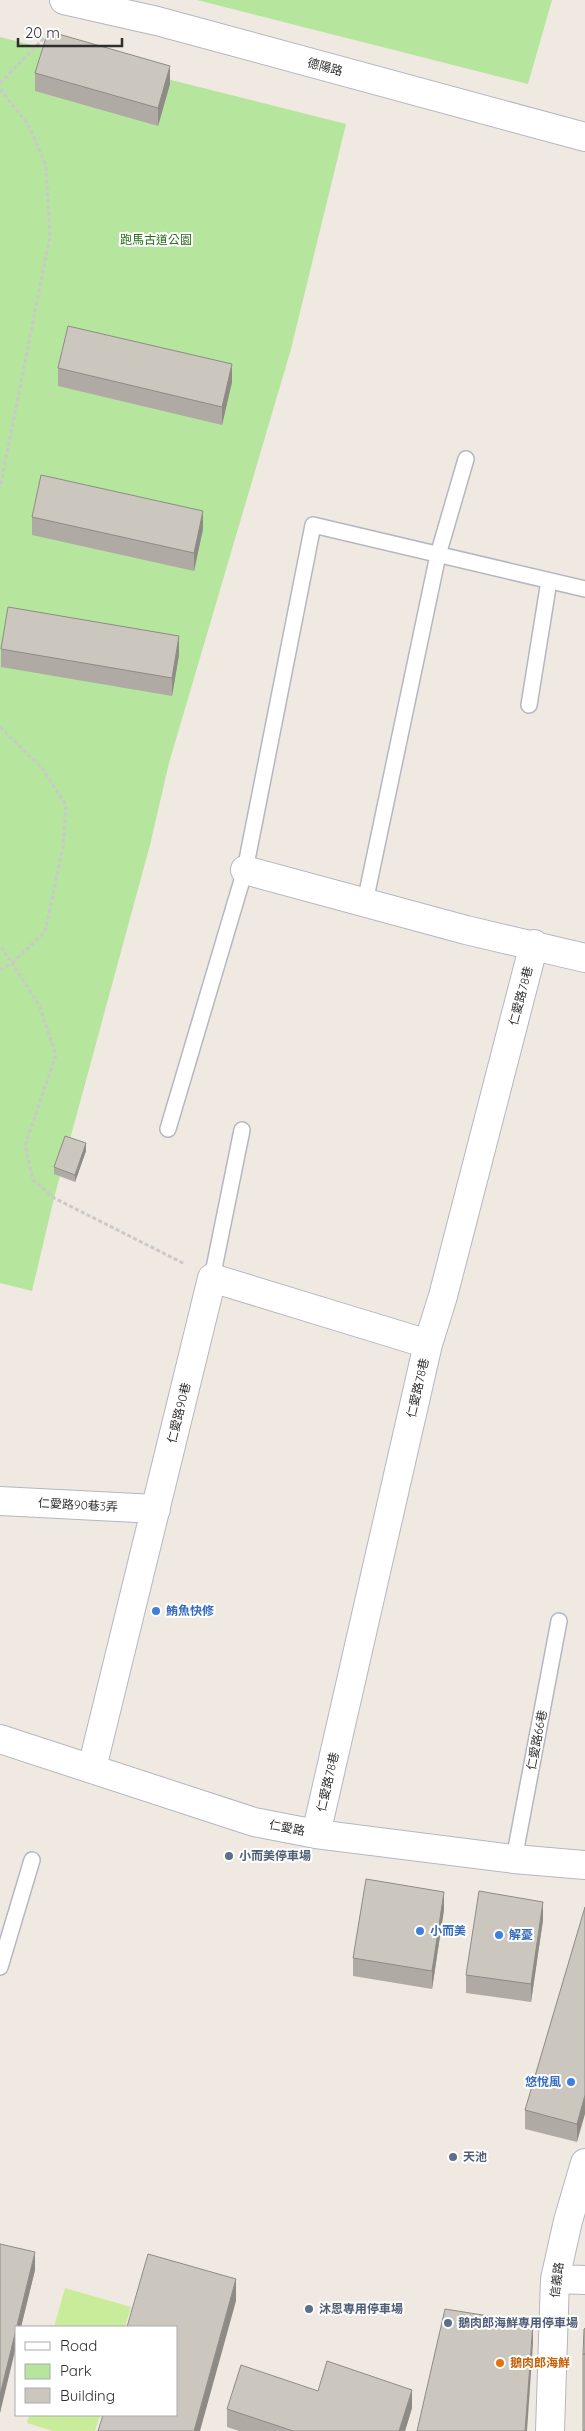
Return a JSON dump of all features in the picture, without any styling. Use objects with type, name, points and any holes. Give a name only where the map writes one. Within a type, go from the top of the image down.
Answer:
[{"type":"street","name":"德陽路","points":[[70,2],[157,21],[585,138]]},
{"type":"street","points":[[244,870],[466,930],[534,944],[585,958]]},
{"type":"street","name":"仁愛路78巷","points":[[316,1834],[428,1344],[443,1296],[534,944]]},
{"type":"street","points":[[212,1278],[428,1344]]},
{"type":"street","name":"仁愛路90巷","points":[[92,1768],[212,1278]]},
{"type":"street","name":"仁愛路90巷3弄","points":[[0,1501],[156,1509]]},
{"type":"street","name":"仁愛路","points":[[0,1739],[254,1822],[316,1834],[514,1860],[585,1864]]},
{"type":"street","name":"信義路","points":[[550,2431],[555,2279],[568,2221],[585,2162]]},
{"type":"street","points":[[555,2279],[585,2280]]},
{"type":"lane","points":[[365,902],[438,555],[466,459]]},
{"type":"lane","points":[[168,1129],[244,870],[313,525],[585,589]]},
{"type":"lane","points":[[529,705],[549,580]]},
{"type":"lane","points":[[212,1278],[242,1130]]},
{"type":"lane","name":"仁愛路66巷","points":[[514,1860],[559,1621]]},
{"type":"lane","points":[[0,1967],[32,1860]]},
{"type":"path","points":[[0,83],[70,2]]},
{"type":"path","points":[[0,89],[28,124],[46,166],[50,236],[0,488]]},
{"type":"path","points":[[0,727],[42,768],[66,805],[63,846],[45,932],[12,964],[0,970]]},
{"type":"path","points":[[0,945],[39,1005],[56,1055],[25,1144],[33,1180],[54,1198],[212,1278]]},
{"type":"green space","points":[[197,0],[552,0],[528,84]]},
{"type":"green space","name":"跑馬古道公園","points":[[0,37],[346,124],[291,349],[169,763],[150,845],[54,1198],[32,1291],[0,1283]]},
{"type":"green space","points":[[65,2288],[131,2307],[125,2326],[54,2326]]},
{"type":"green space","points":[[29,2416],[100,2416],[95,2431],[53,2431],[27,2423]]},
{"type":"building","points":[[48,31],[170,66],[158,108],[35,73]]},
{"type":"building","points":[[68,326],[232,364],[222,407],[58,368]]},
{"type":"building","points":[[41,475],[203,511],[194,553],[32,517]]},
{"type":"building","points":[[8,607],[179,636],[172,678],[1,649]]},
{"type":"building","points":[[65,1136],[86,1143],[75,1175],[54,1167]]},
{"type":"building","points":[[366,1879],[444,1892],[432,1971],[353,1958]]},
{"type":"building","points":[[479,1891],[543,1902],[531,1984],[466,1975]]},
{"type":"building","points":[[585,1907],[585,2095],[577,2124],[525,2110]]},
{"type":"building","points":[[0,2244],[35,2252],[17,2326],[15,2326],[15,2334],[0,2395]]},
{"type":"building","points":[[148,2254],[236,2279],[194,2431],[98,2431],[103,2416],[178,2416],[178,2326],[127,2326]]},
{"type":"building","points":[[445,2309],[533,2323],[525,2431],[417,2431]]},
{"type":"building","points":[[584,2329],[585,2354],[583,2354]]},
{"type":"building","points":[[583,2354],[585,2354],[585,2431],[583,2431]]},
{"type":"building","points":[[327,2361],[412,2390],[399,2431],[293,2431],[227,2409],[241,2365],[318,2391]]},
{"type":"place","name":"鮪魚快修","points":[[156,1611]]},
{"type":"place","name":"小而美停車場","points":[[229,1856]]},
{"type":"place","name":"小而美","points":[[420,1931]]},
{"type":"place","name":"解憂","points":[[499,1935]]},
{"type":"place","name":"悠悅風","points":[[571,2082]]},
{"type":"place","name":"天池","points":[[453,2157]]},
{"type":"place","name":"沐恩專用停車場","points":[[309,2309]]},
{"type":"place","name":"鵝肉郎海鮮專用停車場","points":[[448,2323]]},
{"type":"place","name":"鵝肉郎海鮮","points":[[500,2363]]}]
